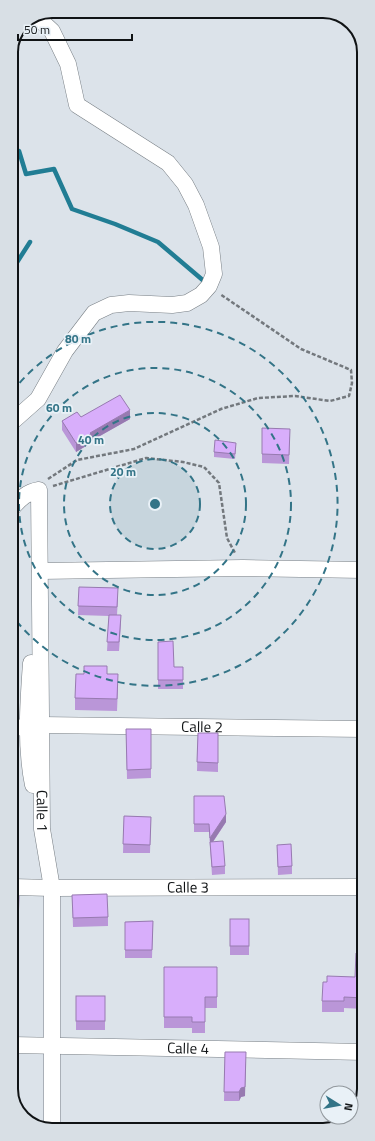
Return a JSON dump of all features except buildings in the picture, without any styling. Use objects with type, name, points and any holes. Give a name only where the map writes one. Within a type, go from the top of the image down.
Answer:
[{"type":"street","points":[[18,417],[38,399],[65,351],[94,313],[111,305],[172,305],[187,303],[201,295],[209,286],[214,274],[211,247],[198,211],[185,184],[168,163],[77,105],[68,64],[52,31],[41,20]]},
{"type":"street","points":[[18,500],[34,491],[40,571],[243,568],[357,570]]},
{"type":"street","name":"Calle 1","points":[[40,571],[40,616],[32,662],[35,726],[31,775],[52,888],[52,1123]]},
{"type":"street","name":"Calle 2","points":[[18,727],[357,729]]},
{"type":"street","name":"Calle 3","points":[[18,887],[357,887]]},
{"type":"street","name":"Calle 4","points":[[18,1045],[357,1052]]},
{"type":"path","points":[[34,491],[77,460],[134,450],[222,409],[258,398],[295,396],[330,401],[348,396],[352,383],[352,370],[301,349],[209,286]]},
{"type":"path","points":[[34,491],[146,458],[183,462],[204,467],[220,483],[227,538],[243,568]]},
{"type":"waterway","points":[[18,151],[26,174],[54,169],[72,209],[115,224],[158,242],[205,282]]},
{"type":"waterway","points":[[18,261],[30,242]]}]
